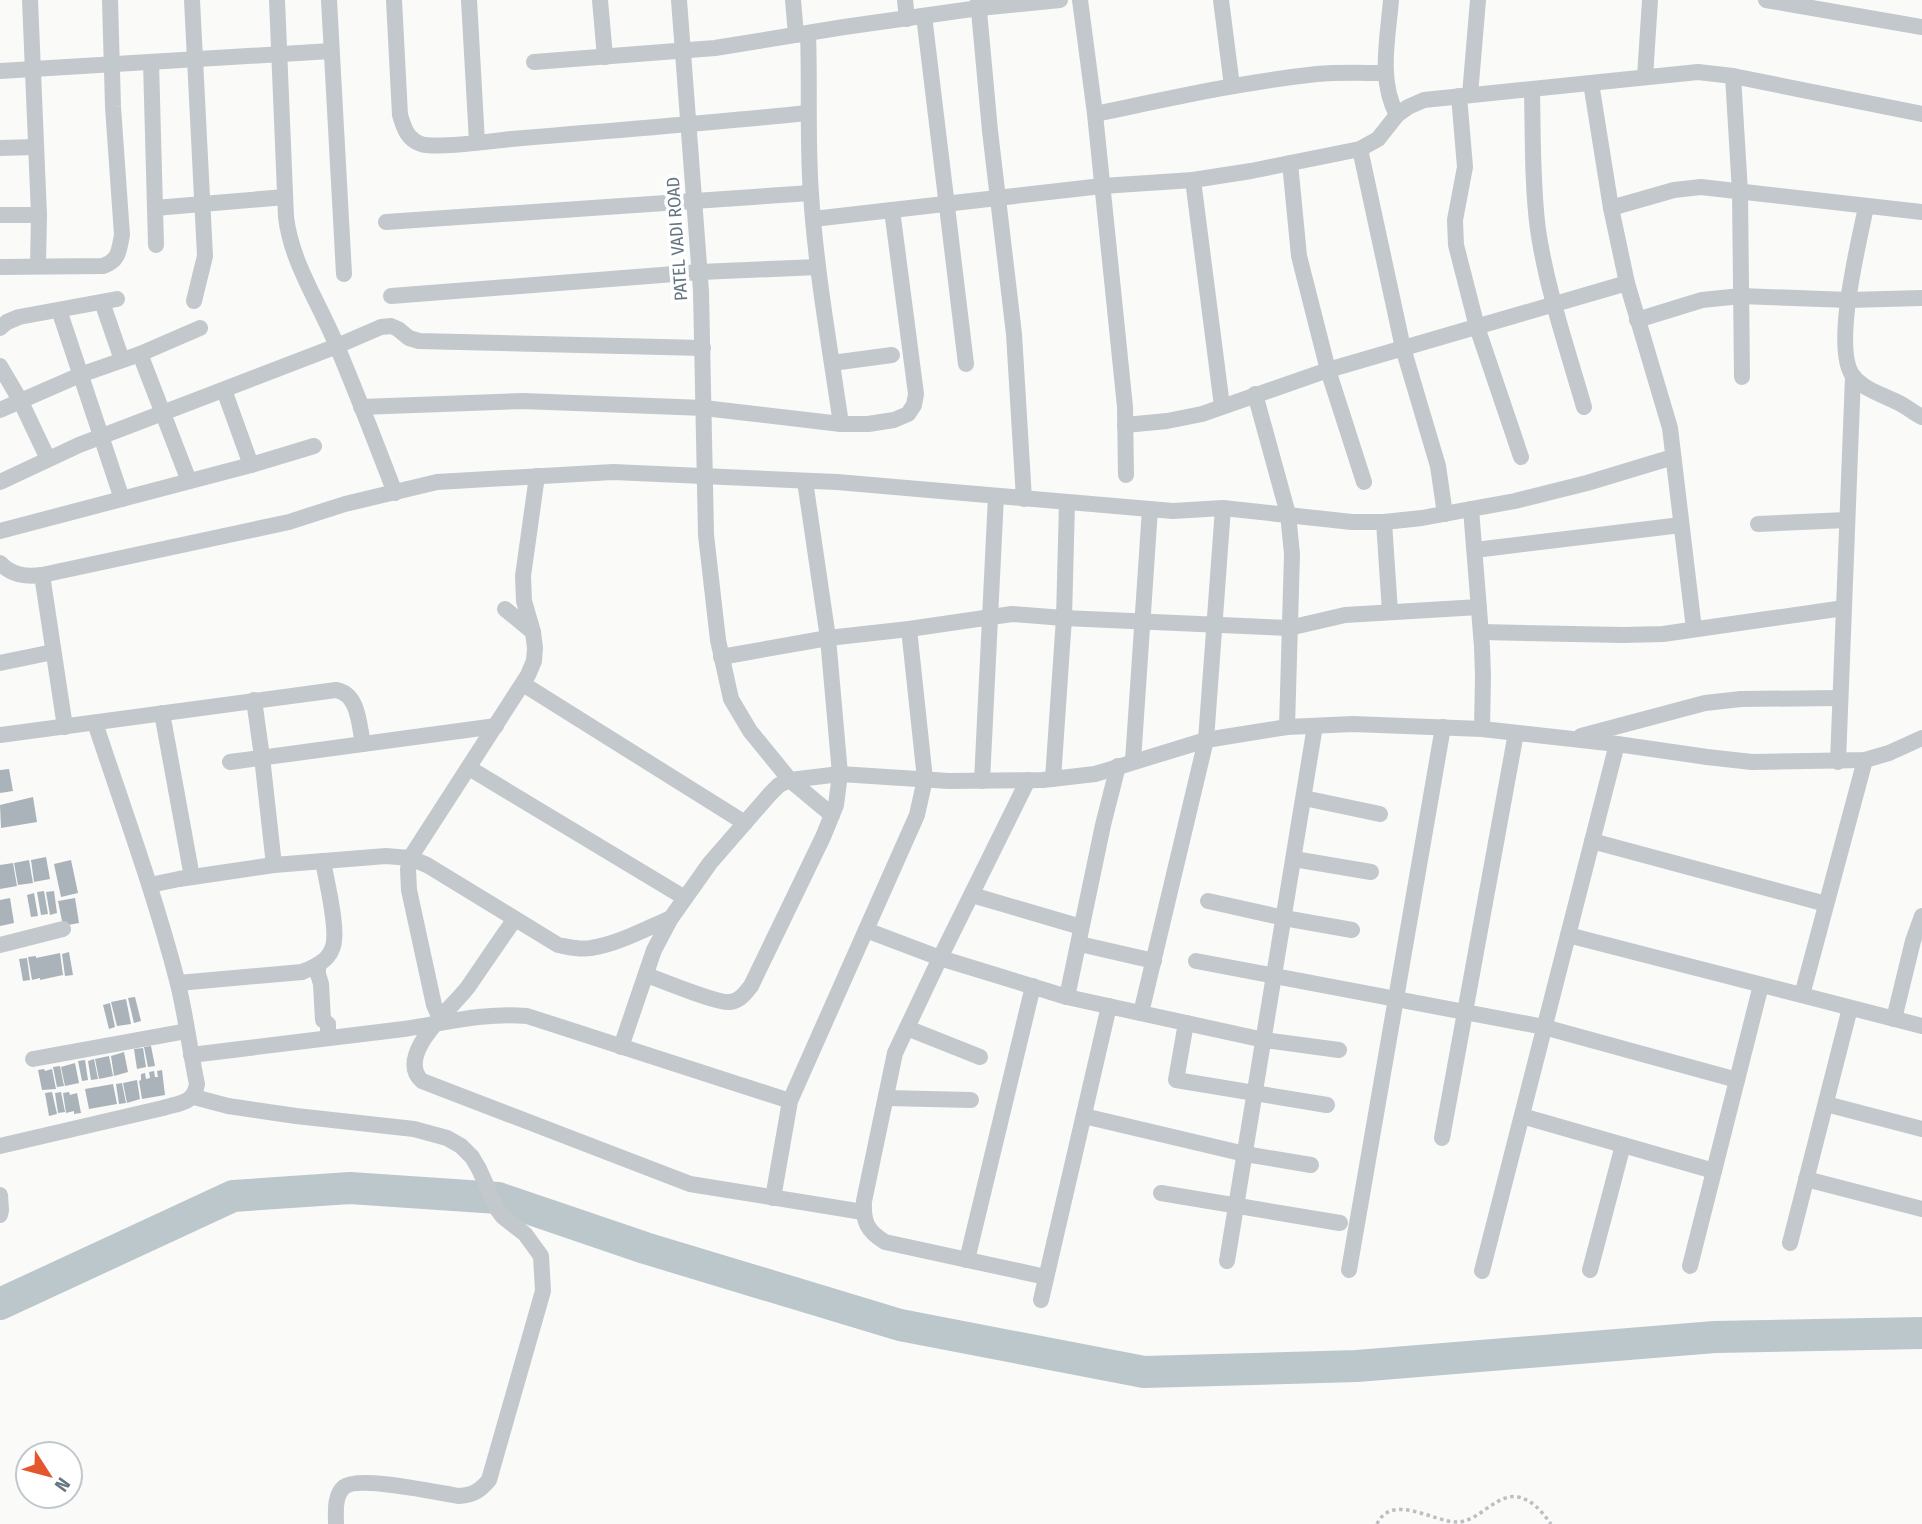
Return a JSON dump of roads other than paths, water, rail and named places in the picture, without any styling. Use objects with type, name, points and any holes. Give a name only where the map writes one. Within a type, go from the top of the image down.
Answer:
[{"type":"street","points":[[30,0],[38,265]]},
{"type":"street","points":[[0,267],[103,265],[110,263],[118,255],[122,235],[113,107],[110,0]]},
{"type":"street","points":[[192,0],[205,256],[194,301]]},
{"type":"street","points":[[277,0],[288,235],[337,346],[395,492]]},
{"type":"street","points":[[329,0],[344,274]]},
{"type":"street","points":[[394,0],[400,115],[404,130],[419,144],[428,146],[808,113]]},
{"type":"street","points":[[469,0],[477,142]]},
{"type":"street","points":[[600,0],[604,57]]},
{"type":"street","name":"PATEL VADI ROAD","points":[[678,0],[700,272],[706,536],[721,657],[731,699],[750,731],[790,780],[832,815]]},
{"type":"street","points":[[793,0],[802,34],[818,267],[841,424]]},
{"type":"street","points":[[905,0],[907,19]]},
{"type":"street","points":[[534,62],[681,52],[907,19],[978,4],[1060,0]]},
{"type":"street","points":[[1080,0],[1095,114],[1125,407],[1126,475]]},
{"type":"street","points":[[1221,0],[1232,86]]},
{"type":"street","points":[[1391,0],[1386,84],[1389,101],[1397,115]]},
{"type":"street","points":[[1478,0],[1465,96],[1465,167],[1455,220],[1456,245],[1477,327],[1521,457]]},
{"type":"street","points":[[1645,77],[1650,0]]},
{"type":"street","points":[[1766,0],[1922,27]]},
{"type":"street","points":[[978,4],[997,198],[1014,334],[1023,484]]},
{"type":"street","points":[[924,16],[966,364]]},
{"type":"street","points":[[0,71],[331,51]]},
{"type":"street","points":[[151,62],[156,245]]},
{"type":"street","points":[[813,219],[1102,186],[1193,180],[1251,171],[1360,149],[1378,139],[1397,115],[1424,100],[1645,77],[1698,72],[1734,76],[1922,114]]},
{"type":"street","points":[[1364,73],[1373,88]]},
{"type":"street","points":[[1095,114],[1232,86],[1320,74],[1386,73]]},
{"type":"street","points":[[1734,76],[1740,192],[1742,377]]},
{"type":"street","points":[[1591,83],[1611,208],[1627,283],[1670,428],[1694,629]]},
{"type":"street","points":[[1532,90],[1538,230],[1554,304],[1584,407]]},
{"type":"street","points":[[0,148],[36,147]]},
{"type":"street","points":[[1360,149],[1403,348],[1438,466],[1445,514]]},
{"type":"street","points":[[1290,163],[1299,256],[1328,370],[1364,482]]},
{"type":"street","points":[[1193,180],[1222,406]]},
{"type":"street","points":[[1611,208],[1674,190],[1702,187],[1922,212]]},
{"type":"street","points":[[386,222],[811,194]]},
{"type":"street","points":[[155,208],[285,197]]},
{"type":"street","points":[[1866,206],[1846,316],[1846,363],[1853,376],[1865,387],[1919,412]]},
{"type":"street","points":[[361,407],[523,401],[704,408],[841,424],[869,424],[894,420],[908,414],[914,405],[916,394],[892,210]]},
{"type":"street","points":[[0,215],[38,215]]},
{"type":"street","points":[[391,296],[700,272],[818,267]]},
{"type":"street","points":[[1125,425],[1202,414],[1328,370],[1627,283]]},
{"type":"street","points":[[1637,320],[1702,300],[1741,296],[1849,300],[1922,298]]},
{"type":"street","points":[[0,328],[19,317],[109,300],[122,360]]},
{"type":"street","points":[[59,310],[122,499]]},
{"type":"street","points":[[0,482],[101,436],[381,327],[391,326],[419,341],[703,348]]},
{"type":"street","points":[[0,410],[200,328]]},
{"type":"street","points":[[140,354],[190,481]]},
{"type":"street","points":[[832,363],[892,355]]},
{"type":"street","points":[[0,366],[20,400],[48,459]]},
{"type":"street","points":[[1838,762],[1853,376]]},
{"type":"street","points":[[224,390],[251,465]]},
{"type":"street","points":[[1255,394],[1284,500],[1293,575],[1287,727]]},
{"type":"street","points":[[0,531],[314,446]]},
{"type":"street","points":[[3,570],[27,577],[42,575],[289,522],[437,482],[705,464],[805,481],[996,496],[1023,484],[1067,503],[1150,509],[1192,511],[1284,500],[1352,522],[1384,522],[1515,501],[1587,484],[1673,457]]},
{"type":"street","points":[[436,1021],[409,890],[410,858],[523,684],[534,661],[533,632],[524,601],[523,576],[537,476]]},
{"type":"street","points":[[646,975],[723,1002],[738,1000],[745,994],[836,805],[840,774],[828,638],[805,481]]},
{"type":"street","points":[[982,781],[996,496]]},
{"type":"street","points":[[1053,779],[1064,618],[1067,503]]},
{"type":"street","points":[[1142,1013],[1206,740],[1223,508]]},
{"type":"street","points":[[1067,997],[1103,825],[1126,763],[1142,621],[1150,509]]},
{"type":"street","points":[[1471,509],[1481,632],[1482,730]]},
{"type":"street","points":[[1758,524],[1847,520]]},
{"type":"street","points":[[1384,522],[1390,612]]},
{"type":"street","points":[[1475,550],[1681,525]]},
{"type":"street","points":[[42,575],[65,727]]},
{"type":"street","points":[[721,657],[828,638],[1012,614],[1289,628],[1345,615],[1479,607]]},
{"type":"street","points":[[1481,632],[1663,634],[1844,608]]},
{"type":"street","points":[[505,609],[533,632]]},
{"type":"street","points":[[773,1198],[790,1101],[917,815],[925,779],[909,629]]},
{"type":"street","points":[[0,663],[53,652]]},
{"type":"street","points":[[523,684],[745,823]]},
{"type":"street","points":[[0,735],[326,690],[344,691],[352,699],[363,744]]},
{"type":"street","points":[[1572,739],[1705,703],[1741,699],[1840,698]]},
{"type":"street","points":[[254,700],[274,865]]},
{"type":"street","points":[[162,713],[192,877]]},
{"type":"street","points":[[0,1146],[190,1100],[194,1097],[197,1084],[178,983],[150,885],[95,723]]},
{"type":"street","points":[[621,1047],[654,950],[671,918],[710,863],[779,785],[790,780],[840,774],[982,781],[1053,779],[1095,774],[1206,740],[1287,727],[1353,724],[1516,733],[1752,762],[1865,760],[1889,753],[1922,738]]},
{"type":"street","points":[[230,762],[496,726]]},
{"type":"street","points":[[1227,1261],[1315,726]]},
{"type":"street","points":[[1349,1270],[1443,727]]},
{"type":"street","points":[[1442,1138],[1516,733]]},
{"type":"street","points":[[1482,1271],[1617,744]]},
{"type":"street","points":[[1802,995],[1865,760]]},
{"type":"street","points":[[469,768],[685,898]]},
{"type":"street","points":[[1028,780],[895,1053],[863,1212],[870,1231],[885,1242],[1046,1278]]},
{"type":"street","points":[[1304,798],[1380,814]]},
{"type":"street","points":[[1592,841],[1826,904]]},
{"type":"street","points":[[150,885],[274,865],[386,856],[410,858],[426,865],[558,945],[575,949],[592,948],[622,939],[671,918]]},
{"type":"street","points":[[1294,859],[1371,872]]},
{"type":"street","points":[[178,983],[302,972],[328,957],[334,947],[335,933],[323,860]]},
{"type":"street","points":[[971,895],[1080,934]]},
{"type":"street","points":[[1208,901],[1352,930]]},
{"type":"street","points":[[1894,1019],[1922,916]]},
{"type":"street","points":[[515,919],[467,988],[436,1021],[415,1058],[416,1075],[428,1085],[690,1184],[863,1212]]},
{"type":"street","points":[[0,944],[63,929]]},
{"type":"street","points":[[866,930],[940,958],[1067,997],[1264,1040],[1339,1050]]},
{"type":"street","points":[[1080,934],[1084,945],[1154,961]]},
{"type":"street","points":[[1568,935],[1922,1026]]},
{"type":"street","points":[[1196,961],[1544,1027],[1737,1080]]},
{"type":"street","points":[[317,965],[323,1020],[327,1024],[328,1038]]},
{"type":"street","points":[[1690,1266],[1761,985]]},
{"type":"street","points":[[967,1260],[1033,986]]},
{"type":"street","points":[[1041,1300],[1109,1006]]},
{"type":"street","points":[[1790,1243],[1850,1007]]},
{"type":"street","points":[[191,1055],[436,1021],[527,1016],[790,1101]]},
{"type":"street","points":[[1186,1023],[1177,1080],[1327,1105]]},
{"type":"street","points":[[907,1028],[980,1057]]},
{"type":"street","points":[[33,1059],[187,1031]]},
{"type":"street","points":[[194,1097],[228,1106],[296,1116],[414,1129],[447,1138],[461,1146],[472,1157],[503,1217],[525,1234],[541,1256],[542,1291],[489,1479],[472,1495],[459,1496],[368,1482],[352,1484],[344,1488],[338,1496],[336,1524]]},
{"type":"street","points":[[886,1098],[971,1100]]},
{"type":"street","points":[[1826,1104],[1922,1129]]},
{"type":"street","points":[[1084,1116],[1245,1154],[1311,1165]]},
{"type":"street","points":[[1522,1116],[1714,1171]]},
{"type":"street","points":[[1590,1270],[1623,1145]]},
{"type":"street","points":[[1806,1179],[1922,1209]]},
{"type":"street","points":[[1161,1193],[1340,1223]]},
{"type":"street","points":[[0,1195],[0,1215]]},
{"type":"waterway","points":[[0,1304],[233,1196],[350,1188],[498,1198],[645,1248],[900,1325],[1144,1372],[1357,1366],[1715,1337],[1922,1333]]}]
